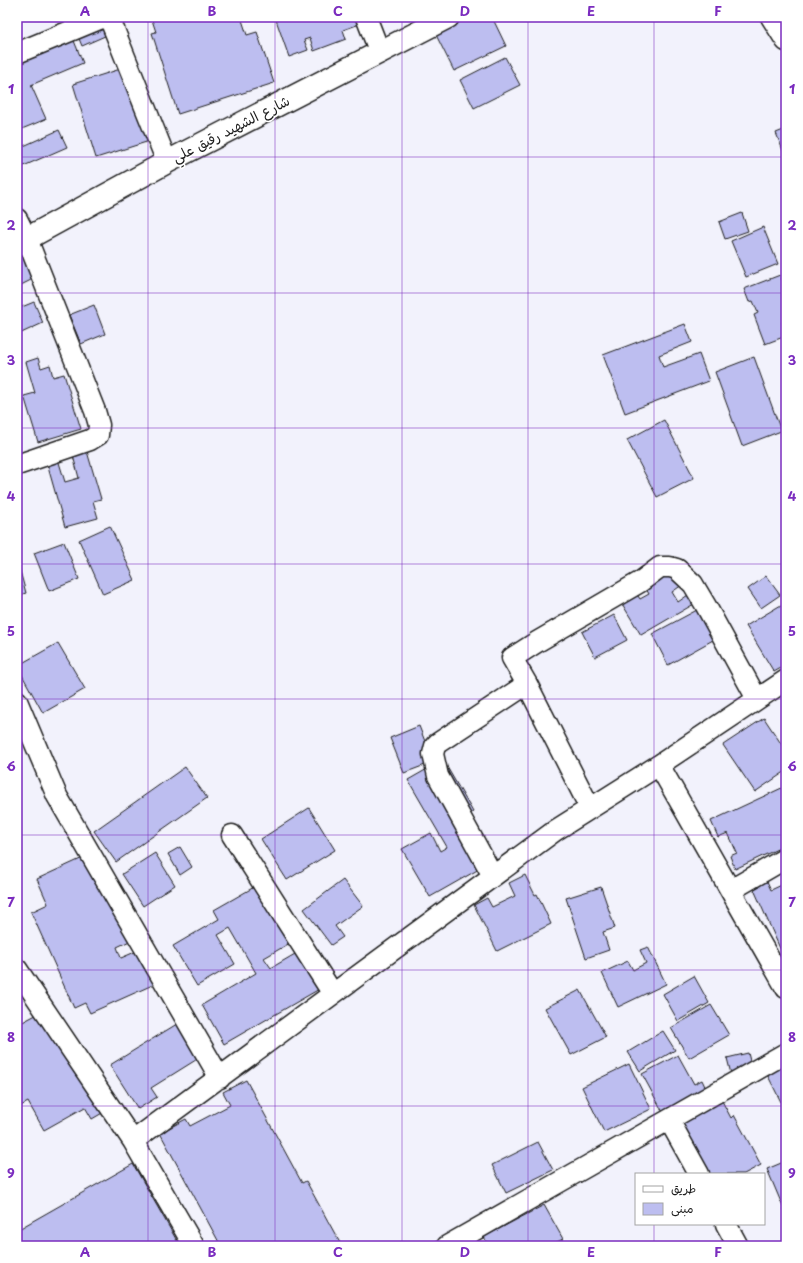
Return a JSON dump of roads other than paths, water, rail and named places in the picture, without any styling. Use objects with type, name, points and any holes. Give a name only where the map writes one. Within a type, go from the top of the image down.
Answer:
[{"type":"street","points":[[17,53],[104,17]]},
{"type":"street","points":[[109,17],[167,162]]},
{"type":"street","points":[[366,17],[380,53]]},
{"type":"street","name":"شارع الشهيد رقيق علي","points":[[22,242],[167,162],[448,17]]},
{"type":"street","points":[[771,17],[786,40]]},
{"type":"street","points":[[17,219],[22,242],[95,411],[99,425],[98,435],[90,440],[17,465]]},
{"type":"street","points":[[590,808],[527,684],[512,658],[640,582],[660,567],[670,567],[677,569],[693,584],[757,699]]},
{"type":"street","points":[[133,1141],[556,830],[659,765],[786,680]]},
{"type":"street","points":[[493,876],[438,776],[434,760],[434,750],[438,743],[527,684]]},
{"type":"street","points":[[17,701],[57,796],[220,1078]]},
{"type":"street","points":[[659,765],[786,988]]},
{"type":"street","points":[[232,835],[333,994]]},
{"type":"street","points":[[731,890],[786,858]]},
{"type":"street","points":[[17,969],[133,1141],[194,1246]]},
{"type":"street","points":[[459,1243],[786,1053]]},
{"type":"street","points":[[669,1120],[698,1173]]},
{"type":"street","points":[[727,1225],[738,1246]]}]
